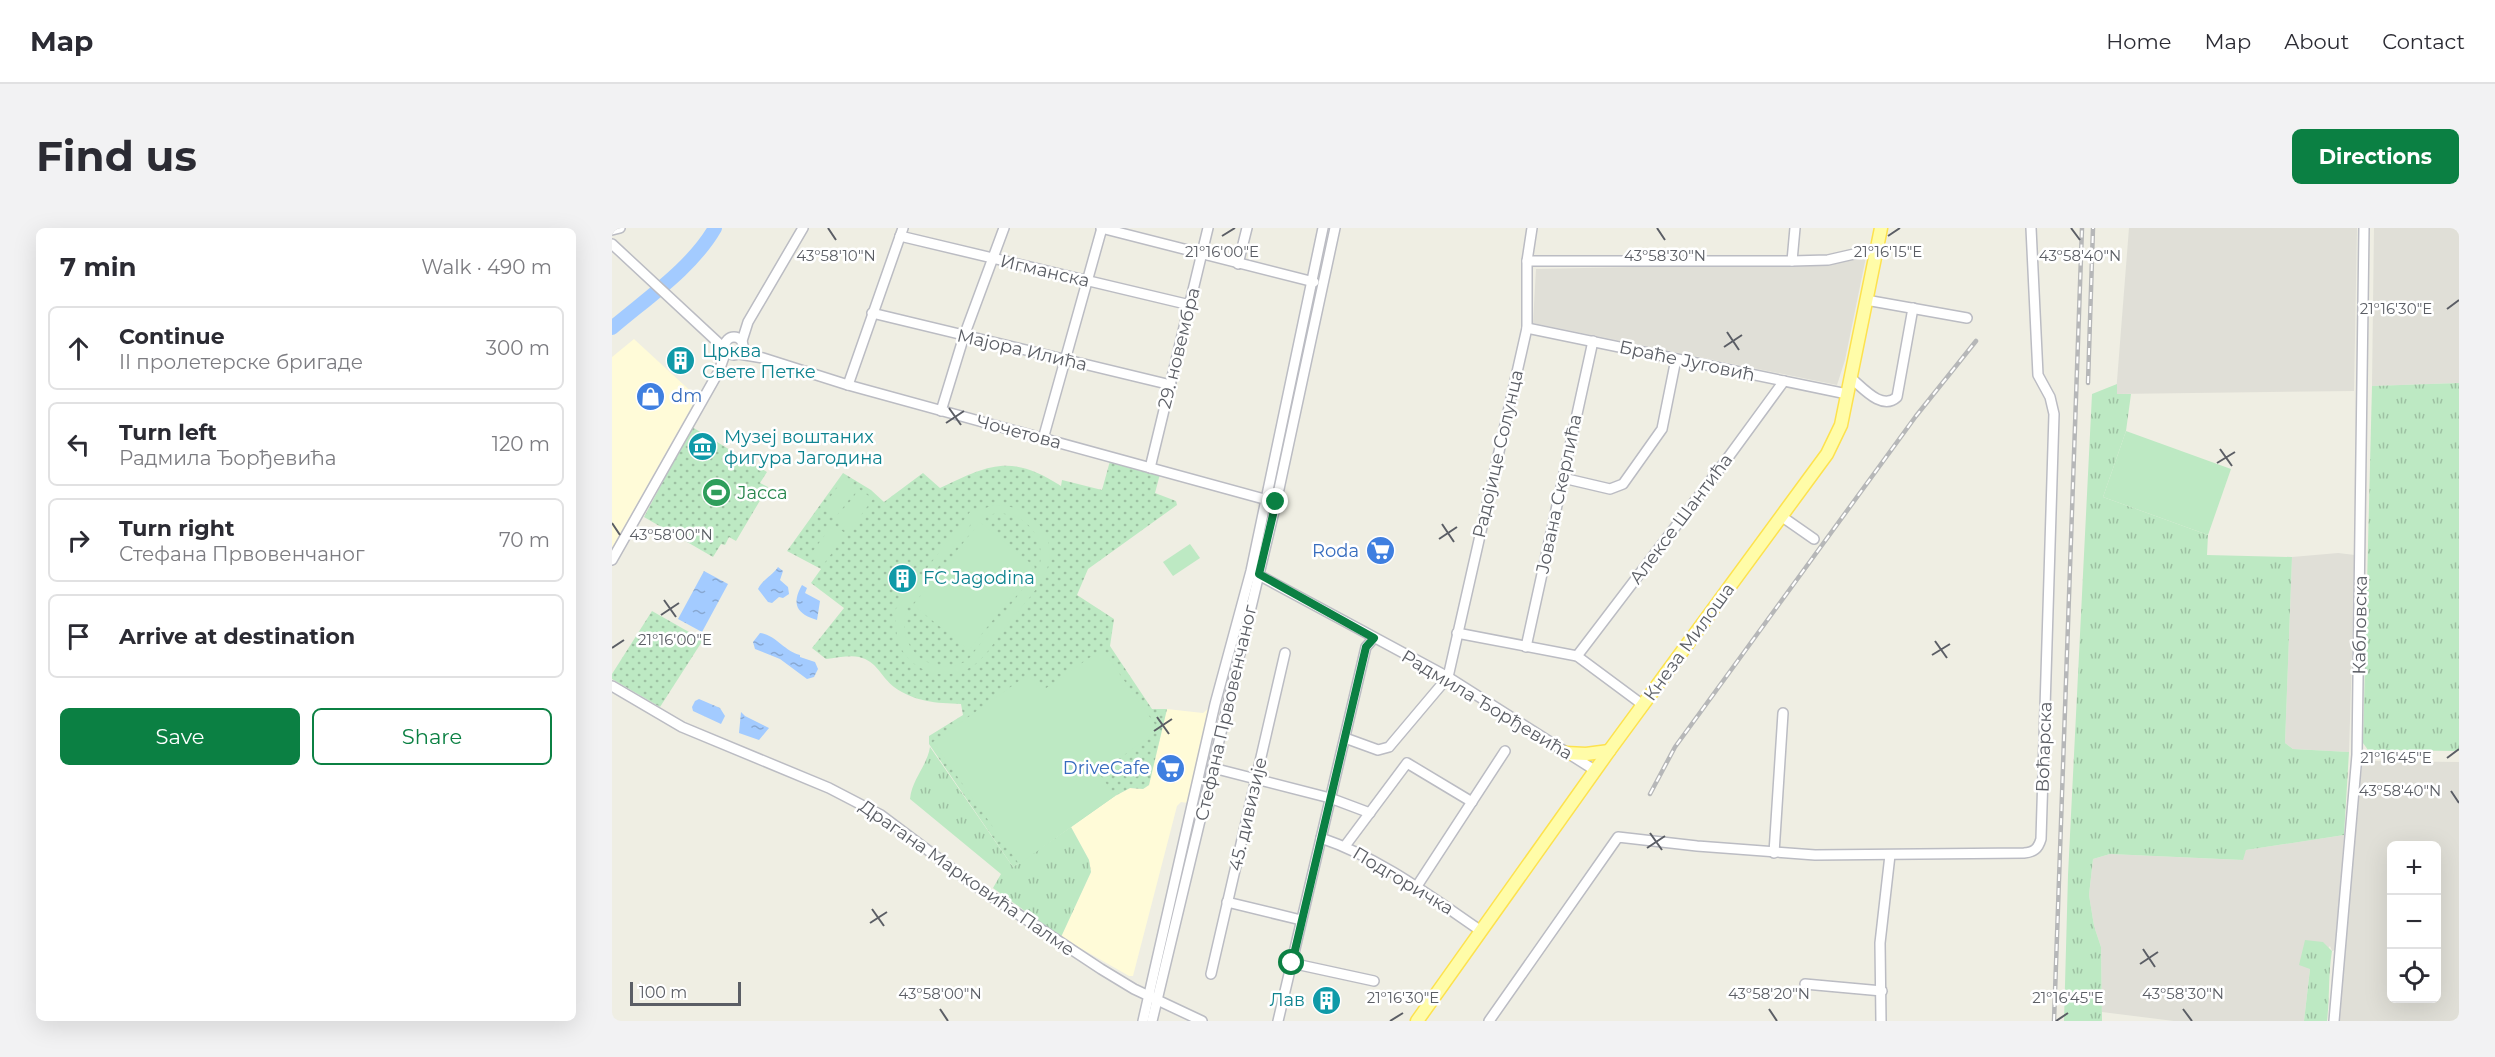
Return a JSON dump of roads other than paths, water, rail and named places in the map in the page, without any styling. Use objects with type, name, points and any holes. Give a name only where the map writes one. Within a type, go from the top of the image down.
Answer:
[{"type":"main road","name":"Кнеза Милоша","points":[[1417,1021],[1609,751],[1818,468],[1834,442],[1841,425],[1881,228]]},
{"type":"main road","points":[[1566,753],[1586,754],[1609,751]]},
{"type":"street","points":[[612,230],[620,228]]},
{"type":"street","points":[[731,352],[725,342],[737,339],[803,228]]},
{"type":"street","points":[[941,411],[964,336],[1004,228]]},
{"type":"street","points":[[1042,439],[1101,228],[1324,284]]},
{"type":"street","name":"29. новембра","points":[[1150,468],[1208,228]]},
{"type":"street","points":[[1239,264],[1247,228]]},
{"type":"street","name":"Стефана Првовенчаног","points":[[1200,800],[1213,768],[1255,573],[1266,500],[1323,228]]},
{"type":"street","name":"Стефана Првовенчаног","points":[[1143,1021],[1153,997],[1200,800],[1215,704],[1276,502],[1335,228]]},
{"type":"street","name":"Радојице Солунца","points":[[1448,677],[1527,328],[1527,261],[1532,228]]},
{"type":"street","points":[[1792,261],[1795,228]]},
{"type":"street","name":"Воћарска","points":[[1489,1021],[1618,837],[1774,853],[1890,855],[2032,852],[2038,847],[2041,839],[2054,414],[2050,397],[2038,375],[2031,228]]},
{"type":"street","name":"Кабловска","points":[[2334,1021],[2357,755],[2364,228]]},
{"type":"street","points":[[848,386],[902,232]]},
{"type":"street","name":"Игманска","points":[[902,232],[993,260],[1190,305]]},
{"type":"street","name":"Чочетова","points":[[612,244],[669,299],[731,352],[763,357],[848,386],[1276,502]]},
{"type":"street","points":[[1527,261],[1828,260],[1876,249]]},
{"type":"street","points":[[1866,300],[1967,318]]},
{"type":"street","points":[[1851,378],[1882,402],[1889,403],[1897,397],[1913,308]]},
{"type":"street","name":"Мајора Илића","points":[[872,313],[1171,385]]},
{"type":"street","name":"Браће Југовић","points":[[1527,328],[1847,394]]},
{"type":"street","name":"Чочетова","points":[[707,330],[737,339],[763,357]]},
{"type":"street","points":[[612,560],[719,371],[731,352],[743,349],[737,339]]},
{"type":"street","name":"Јована Скерлића","points":[[1526,647],[1593,341]]},
{"type":"street","points":[[1563,478],[1610,489],[1623,484],[1662,429],[1676,359]]},
{"type":"street","name":"Алексе Шантића","points":[[1577,656],[1784,381]]},
{"type":"street","points":[[1781,516],[1814,539]]},
{"type":"street","name":"Радмила Ђорђевића","points":[[1255,573],[1448,677],[1596,771]]},
{"type":"street","points":[[1457,633],[1577,656],[1643,705]]},
{"type":"street","points":[[1278,1021],[1366,647],[1374,638]]},
{"type":"street","name":"45. дивизије","points":[[1211,974],[1285,653]]},
{"type":"street","points":[[1344,738],[1378,750],[1389,747],[1448,677]]},
{"type":"street","name":"Драгана Марковића Палме","points":[[612,686],[682,727],[830,788],[882,815],[974,885],[1101,969],[1202,1021]]},
{"type":"street","points":[[1774,853],[1783,713]]},
{"type":"street","points":[[1417,886],[1505,751]]},
{"type":"street","points":[[1345,846],[1407,763],[1472,802]]},
{"type":"street","points":[[1213,768],[1330,798],[1370,813]]},
{"type":"street","name":"Подгоричка","points":[[1321,838],[1345,846],[1417,886],[1481,931]]},
{"type":"street","points":[[1881,1021],[1880,943],[1890,855]]},
{"type":"street","points":[[1227,902],[1301,920]]},
{"type":"street","points":[[1292,963],[1374,981]]},
{"type":"street","points":[[1804,984],[1882,991]]},
{"type":"street","name":"Стефана Првовенчаног","points":[[1152,1021],[1153,997]]},
{"type":"water","points":[[778,567],[783,571],[780,580],[788,587],[789,594],[783,598],[779,597],[772,603],[768,602],[758,589]]},
{"type":"water","points":[[704,571],[728,584],[702,632],[678,619]]},
{"type":"water","points":[[802,585],[807,588],[805,593],[820,601],[817,620],[805,615],[798,607],[797,598]]},
{"type":"water","points":[[760,633],[771,637],[800,657],[815,662],[818,669],[814,677],[807,679],[780,659],[755,649],[753,642]]},
{"type":"water","points":[[699,699],[720,708],[725,716],[721,724],[693,711],[695,701]]},
{"type":"water","points":[[741,712],[769,728],[759,740],[739,733]]},
{"type":"waterway","points":[[612,328],[682,269],[715,228]]},
{"type":"railway","points":[[2054,1021],[2082,228]]},
{"type":"railway","points":[[2088,383],[2093,228]]},
{"type":"railway","points":[[1650,794],[1675,747],[1916,416],[1976,341]]},
{"type":"place","name":"Црква Свете Петке","points":[[681,361]]},
{"type":"place","name":"dm","points":[[650,396]]},
{"type":"place","name":"Музеј воштаних фигура Јагодина","points":[[703,447]]},
{"type":"place","name":"Јасса","points":[[716,493]]},
{"type":"place","name":"Roda","points":[[1380,551]]},
{"type":"place","name":"FC Jagodina","points":[[902,578]]},
{"type":"place","name":"DriveCafe","points":[[1171,768]]},
{"type":"place","name":"Лав","points":[[1326,1000]]}]
